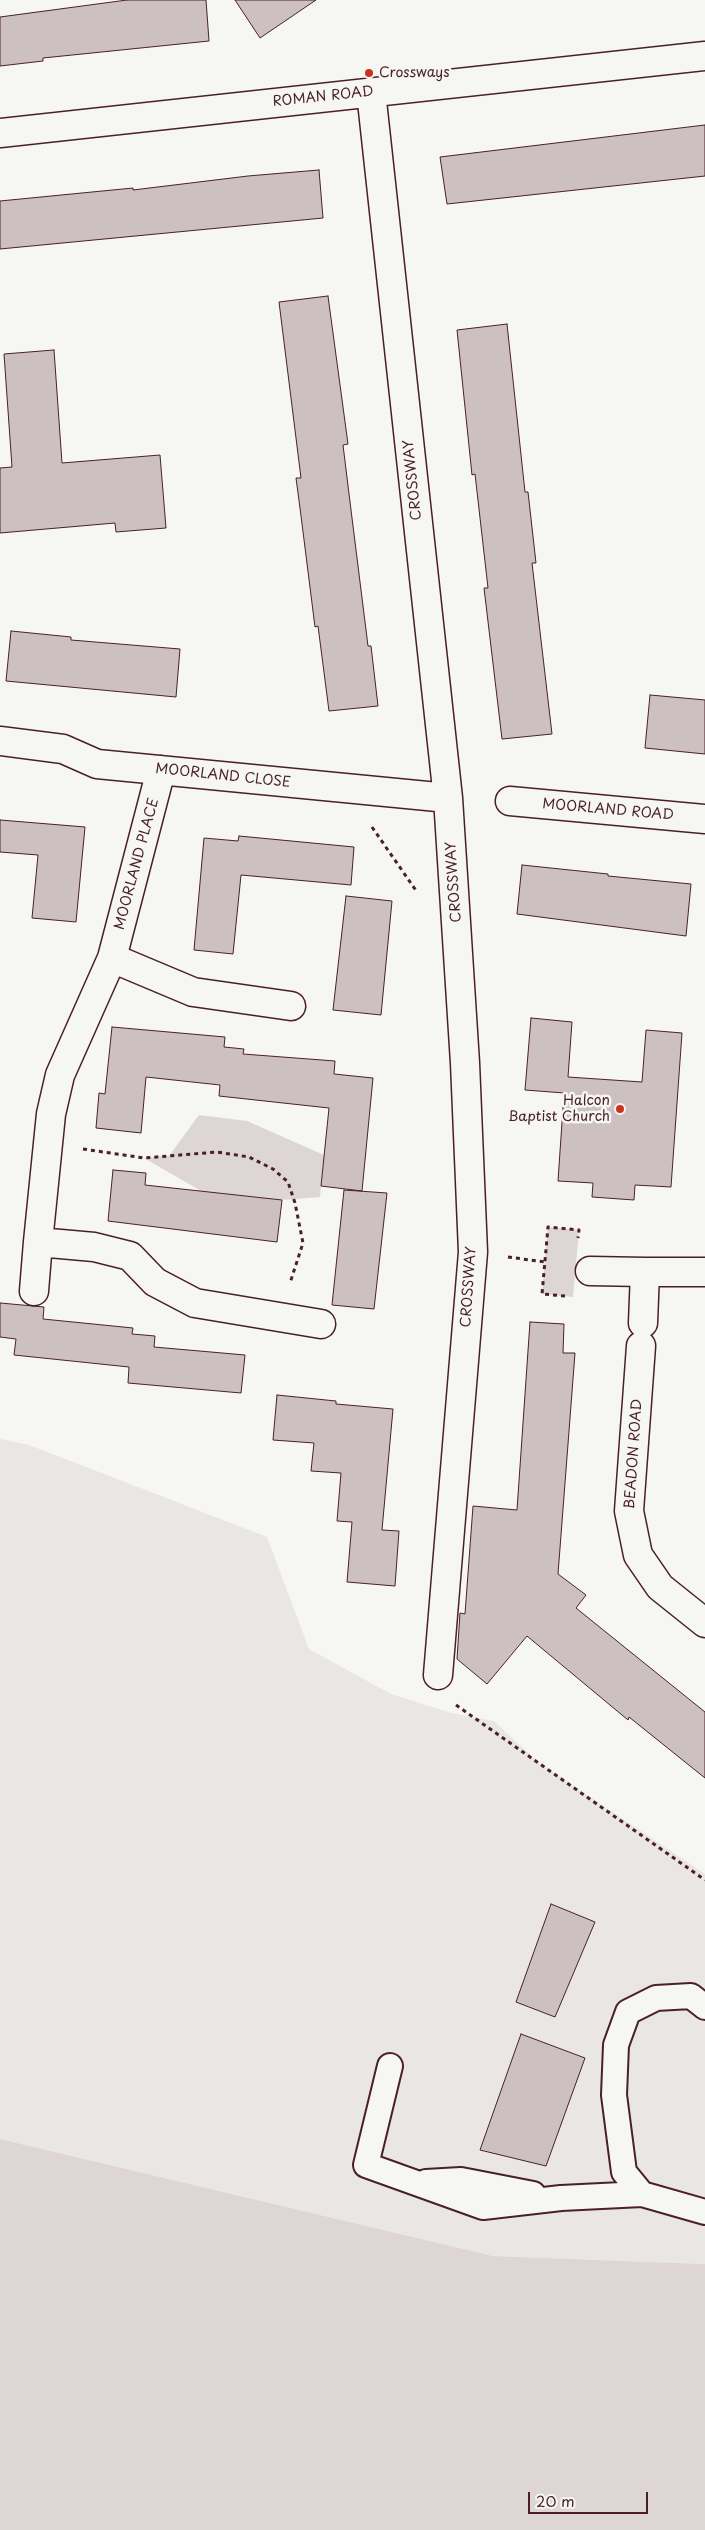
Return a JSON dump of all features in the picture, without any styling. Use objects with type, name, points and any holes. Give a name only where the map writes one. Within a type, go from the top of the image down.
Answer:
[{"type":"street","name":"ROMAN ROAD","points":[[0,133],[705,56]]},
{"type":"street","name":"CROSSWAY","points":[[371,92],[448,798],[465,1063],[473,1252],[438,1675]]},
{"type":"street","name":"MOORLAND CLOSE","points":[[0,741],[64,749],[97,764],[448,798]]},
{"type":"street","name":"MOORLAND PLACE","points":[[34,1291],[51,1114],[60,1074],[112,958],[161,770]]},
{"type":"street","name":"MOORLAND ROAD","points":[[510,802],[705,819]]},
{"type":"street","points":[[112,958],[193,992],[291,1006]]},
{"type":"street","points":[[38,1242],[94,1247],[130,1256],[155,1282],[195,1303],[321,1324]]},
{"type":"street","points":[[590,1271],[705,1272]]},
{"type":"street","name":"BEADON ROAD","points":[[645,1272],[628,1511],[638,1555],[660,1588],[705,1623]]},
{"type":"lane","points":[[642,2194],[624,2172],[614,2095],[616,2045],[628,2012],[656,1998],[690,1996],[705,2007]]},
{"type":"lane","points":[[390,2066],[366,2164],[411,2182],[484,2207],[561,2198],[642,2194],[705,2212]]},
{"type":"path","points":[[345,788],[418,893]]},
{"type":"path","points":[[48,1143],[144,1158],[217,1152],[249,1157],[274,1169],[288,1182],[295,1203],[303,1243],[280,1317]]},
{"type":"path","points":[[545,1262],[548,1227],[578,1230],[578,1240]]},
{"type":"path","points":[[438,1675],[457,1706],[705,1880]]},
{"type":"shaded area","points":[[199,1115],[247,1121],[324,1155],[320,1197],[282,1200],[201,1191],[144,1158],[169,1156]]},
{"type":"shaded area","points":[[548,1227],[579,1230],[573,1297],[542,1294]]},
{"type":"shaded area","points":[[0,1439],[29,1445],[267,1537],[309,1649],[391,1694],[451,1713],[494,1721],[538,1762],[705,1874],[705,2264],[493,2256],[0,2139]]},
{"type":"shaded area","points":[[0,2139],[493,2256],[705,2264],[705,2530],[0,2530]]},
{"type":"building","points":[[127,0],[206,0],[209,41],[43,58],[43,61],[0,66],[0,17]]},
{"type":"building","points":[[235,0],[316,0],[260,38]]},
{"type":"building","points":[[705,125],[705,176],[447,204],[440,157]]},
{"type":"building","points":[[319,170],[323,218],[0,249],[0,201],[133,188],[133,190],[248,176]]},
{"type":"building","points":[[328,296],[348,444],[343,445],[368,646],[371,646],[378,706],[329,711],[318,626],[315,627],[296,478],[301,478],[279,302]]},
{"type":"building","points":[[507,324],[525,492],[528,492],[536,563],[532,563],[552,734],[502,739],[484,588],[488,588],[475,474],[472,475],[457,330]]},
{"type":"building","points":[[54,350],[62,463],[160,455],[166,528],[116,532],[115,523],[0,533],[0,468],[12,467],[4,354]]},
{"type":"building","points":[[11,631],[71,637],[71,640],[180,649],[176,697],[6,681]]},
{"type":"building","points":[[650,695],[705,700],[705,754],[645,748]]},
{"type":"building","points":[[0,820],[85,827],[76,922],[32,918],[38,855],[0,852]]},
{"type":"building","points":[[239,836],[354,847],[351,885],[241,875],[233,954],[194,950],[204,838],[238,841]]},
{"type":"building","points":[[522,865],[691,884],[686,936],[517,914]]},
{"type":"building","points":[[346,896],[392,901],[381,1015],[333,1010]]},
{"type":"building","name":"Halcon Baptist Church","points":[[531,1018],[572,1022],[568,1077],[642,1082],[646,1030],[682,1033],[671,1187],[635,1185],[634,1200],[592,1197],[593,1183],[558,1181],[564,1093],[525,1090]]},
{"type":"building","points":[[112,1027],[225,1037],[224,1047],[244,1049],[243,1054],[335,1061],[334,1074],[373,1078],[362,1191],[321,1186],[329,1108],[219,1096],[220,1085],[146,1077],[141,1133],[96,1128],[99,1093],[105,1094]]},
{"type":"building","points":[[113,1170],[146,1173],[145,1185],[282,1200],[277,1242],[108,1221]]},
{"type":"building","points":[[344,1190],[387,1193],[374,1309],[332,1305]]},
{"type":"building","points":[[0,1303],[44,1307],[43,1319],[133,1328],[132,1334],[155,1336],[154,1347],[245,1355],[241,1393],[128,1383],[129,1367],[14,1355],[16,1339],[0,1337]]},
{"type":"building","points":[[530,1322],[564,1324],[563,1353],[575,1353],[558,1574],[586,1595],[576,1608],[705,1712],[705,1778],[629,1717],[628,1720],[527,1636],[487,1684],[457,1659],[460,1613],[465,1614],[473,1506],[517,1510]]},
{"type":"building","points":[[277,1395],[336,1401],[336,1404],[393,1409],[382,1530],[399,1531],[395,1586],[347,1582],[352,1522],[337,1521],[341,1473],[311,1471],[314,1443],[273,1440]]},
{"type":"building","points":[[551,1904],[595,1922],[555,2017],[516,2002]]},
{"type":"building","points":[[521,2034],[585,2058],[546,2166],[480,2150]]},
{"type":"place","name":"Crossways","points":[[369,73]]},
{"type":"place","name":"Halcon Baptist Church","points":[[620,1109]]}]
